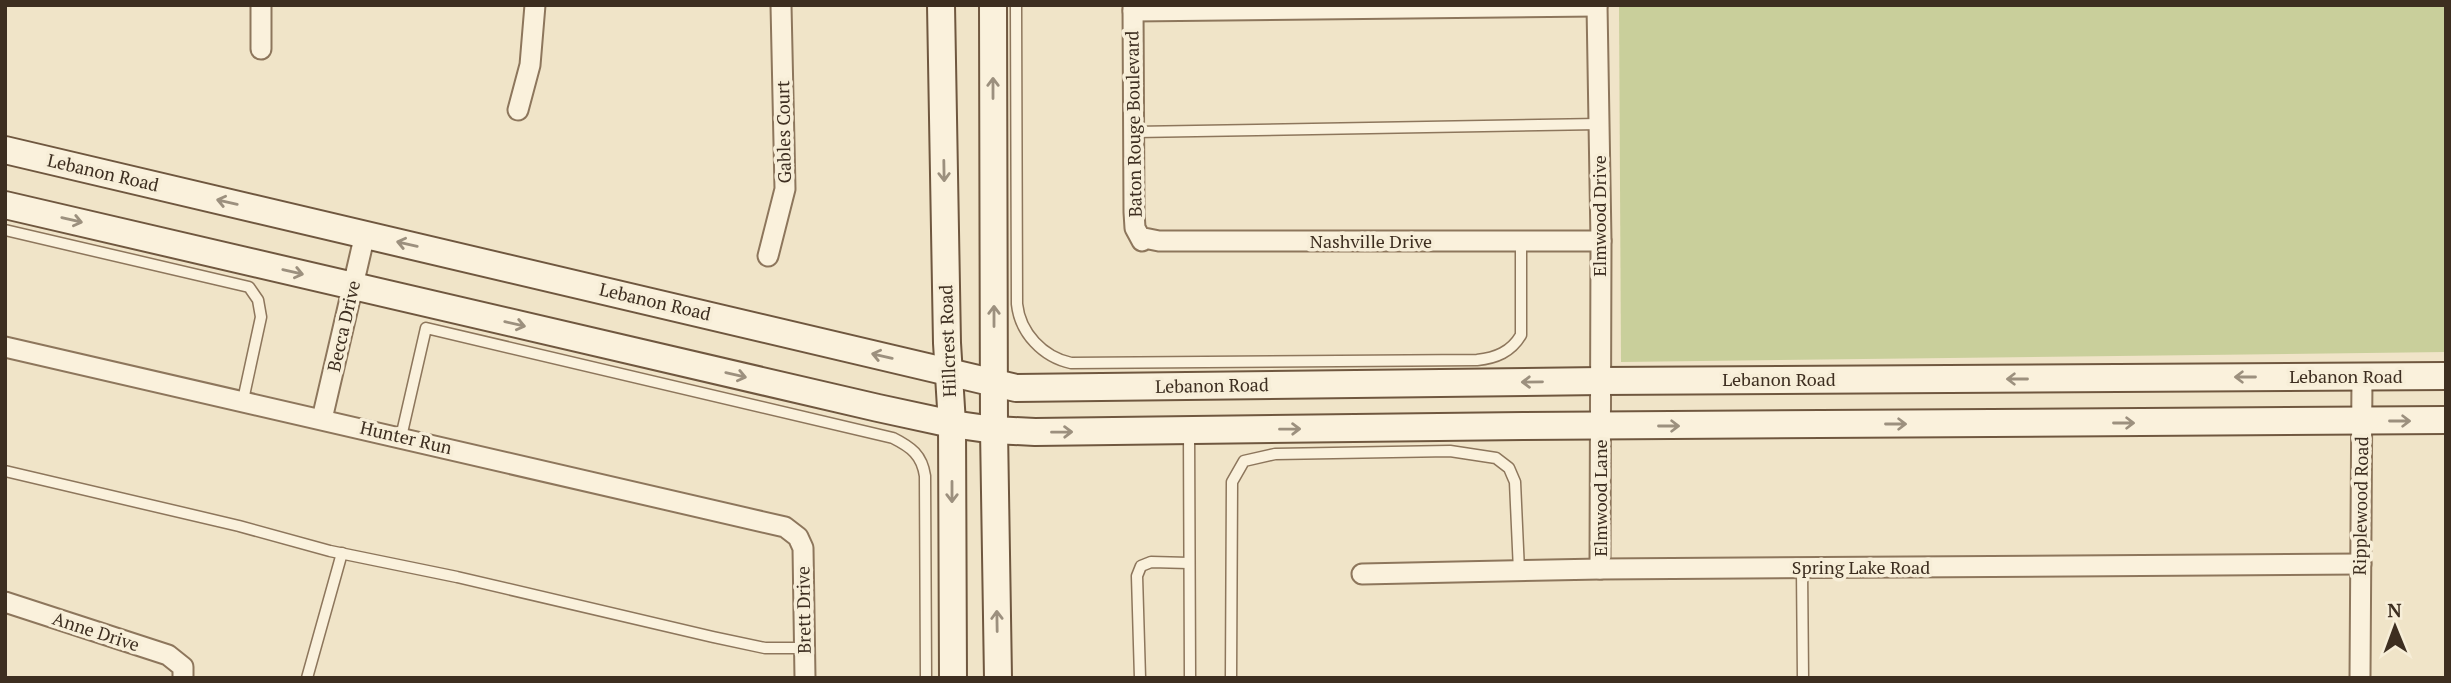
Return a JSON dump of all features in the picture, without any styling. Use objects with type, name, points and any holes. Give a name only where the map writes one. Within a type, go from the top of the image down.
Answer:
[{"type":"main road","name":"Hillcrest Road","points":[[941,5],[948,371],[952,424],[953,678]]},
{"type":"main road","points":[[993,5],[994,430],[998,678]]},
{"type":"main road","name":"Lebanon Road","points":[[5,150],[1016,388],[2446,376]]},
{"type":"main road","points":[[5,205],[952,424],[994,430],[1035,432],[2446,420]]},
{"type":"street","points":[[261,5],[261,49]]},
{"type":"street","points":[[518,110],[530,65],[535,5]]},
{"type":"street","name":"Gables Court","points":[[768,256],[785,189],[781,5]]},
{"type":"street","points":[[1133,8],[1597,6]]},
{"type":"street","name":"Elmwood Drive","points":[[1597,6],[1601,426]]},
{"type":"street","name":"Baton Rouge Boulevard","points":[[1133,8],[1135,228],[1142,241]]},
{"type":"street","name":"Becca Drive","points":[[322,419],[365,234]]},
{"type":"street","name":"Nashville Drive","points":[[1142,241],[1144,238],[1159,242],[1601,241]]},
{"type":"street","name":"Hunter Run","points":[[5,347],[785,527],[801,542]]},
{"type":"street","name":"Ripplewood Road","points":[[2360,678],[2362,376]]},
{"type":"street","name":"Elmwood Lane","points":[[1601,426],[1601,569]]},
{"type":"street","name":"Brett Drive","points":[[801,542],[805,678]]},
{"type":"street","name":"Spring Lake Road","points":[[1362,574],[1601,569],[2361,564]]},
{"type":"street","name":"Anne Drive","points":[[5,602],[168,655],[183,672]]},
{"type":"lane","points":[[1016,5],[1017,304],[1020,320],[1026,331],[1052,358],[1071,363],[1477,360],[1496,357],[1513,346],[1521,335],[1521,242]]},
{"type":"lane","points":[[1135,132],[1600,124]]},
{"type":"lane","points":[[5,230],[249,287],[258,300],[261,317],[243,400]]},
{"type":"lane","points":[[401,437],[426,328],[893,438],[913,448],[923,464],[925,476],[926,678]]},
{"type":"lane","points":[[1189,430],[1190,678]]},
{"type":"lane","points":[[1231,678],[1232,482],[1244,461],[1275,454],[1450,450],[1496,457],[1509,468],[1515,482],[1519,571]]},
{"type":"lane","points":[[5,471],[342,553],[741,643],[765,648],[805,648]]},
{"type":"lane","points":[[307,678],[342,553]]},
{"type":"lane","points":[[1140,678],[1137,576],[1141,566],[1151,562],[1189,563]]},
{"type":"lane","points":[[1802,569],[1803,678]]},
{"type":"green space","points":[[1619,5],[2446,5],[2446,352],[1621,362]]}]
